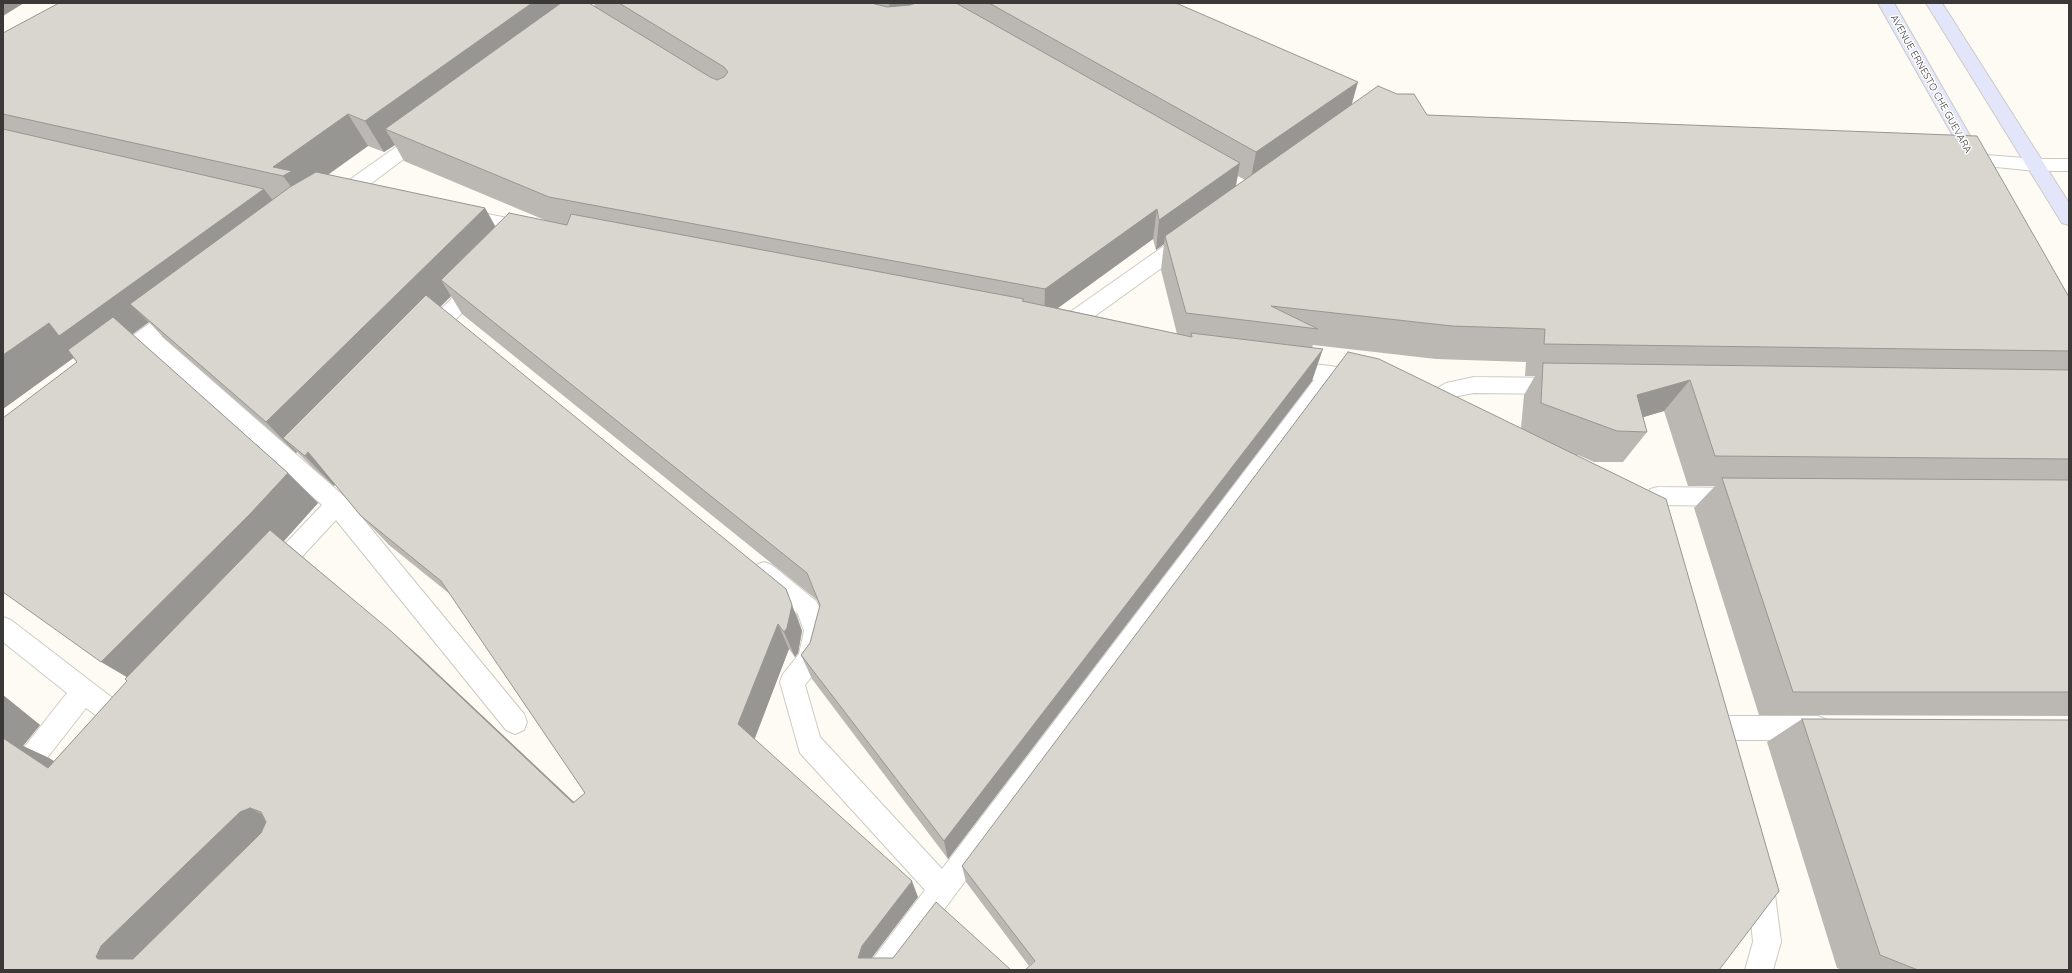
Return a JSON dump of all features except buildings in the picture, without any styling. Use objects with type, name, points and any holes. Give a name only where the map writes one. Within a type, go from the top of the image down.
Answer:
[{"type":"main road","name":"AVENUE ERNESTO CHE GUEVARA","points":[[1886,3],[1974,160],[1987,180]]},
{"type":"main road","points":[[1934,3],[2069,218]]},
{"type":"street","points":[[320,209],[344,194],[433,128]]},
{"type":"street","points":[[1942,158],[2036,165],[2069,165]]},
{"type":"street","points":[[344,194],[368,198]]},
{"type":"street","points":[[446,213],[539,231],[515,246]]},
{"type":"street","points":[[1082,335],[1052,329],[1200,230]]},
{"type":"street","points":[[414,349],[492,269]]},
{"type":"street","points":[[103,369],[196,299]]},
{"type":"street","points":[[448,314],[466,329]]},
{"type":"street","points":[[147,336],[302,463],[515,722]]},
{"type":"street","points":[[1268,367],[1331,374],[1377,383]]},
{"type":"street","points":[[882,970],[1331,374]]},
{"type":"street","points":[[1434,400],[1453,389],[1474,385],[1578,386]]},
{"type":"street","points":[[1413,393],[1434,400],[1454,411]]},
{"type":"street","points":[[1655,501],[1753,497]]},
{"type":"street","points":[[257,589],[337,504]]},
{"type":"street","points":[[747,558],[808,608],[816,631],[810,659],[792,682],[809,744],[942,890]]},
{"type":"street","points":[[3,628],[115,715],[127,716],[138,712],[149,702]]},
{"type":"street","points":[[3,794],[84,691]]},
{"type":"street","points":[[1723,730],[1841,728]]},
{"type":"street","points":[[1756,857],[1760,872],[1767,942],[1759,970]]}]
